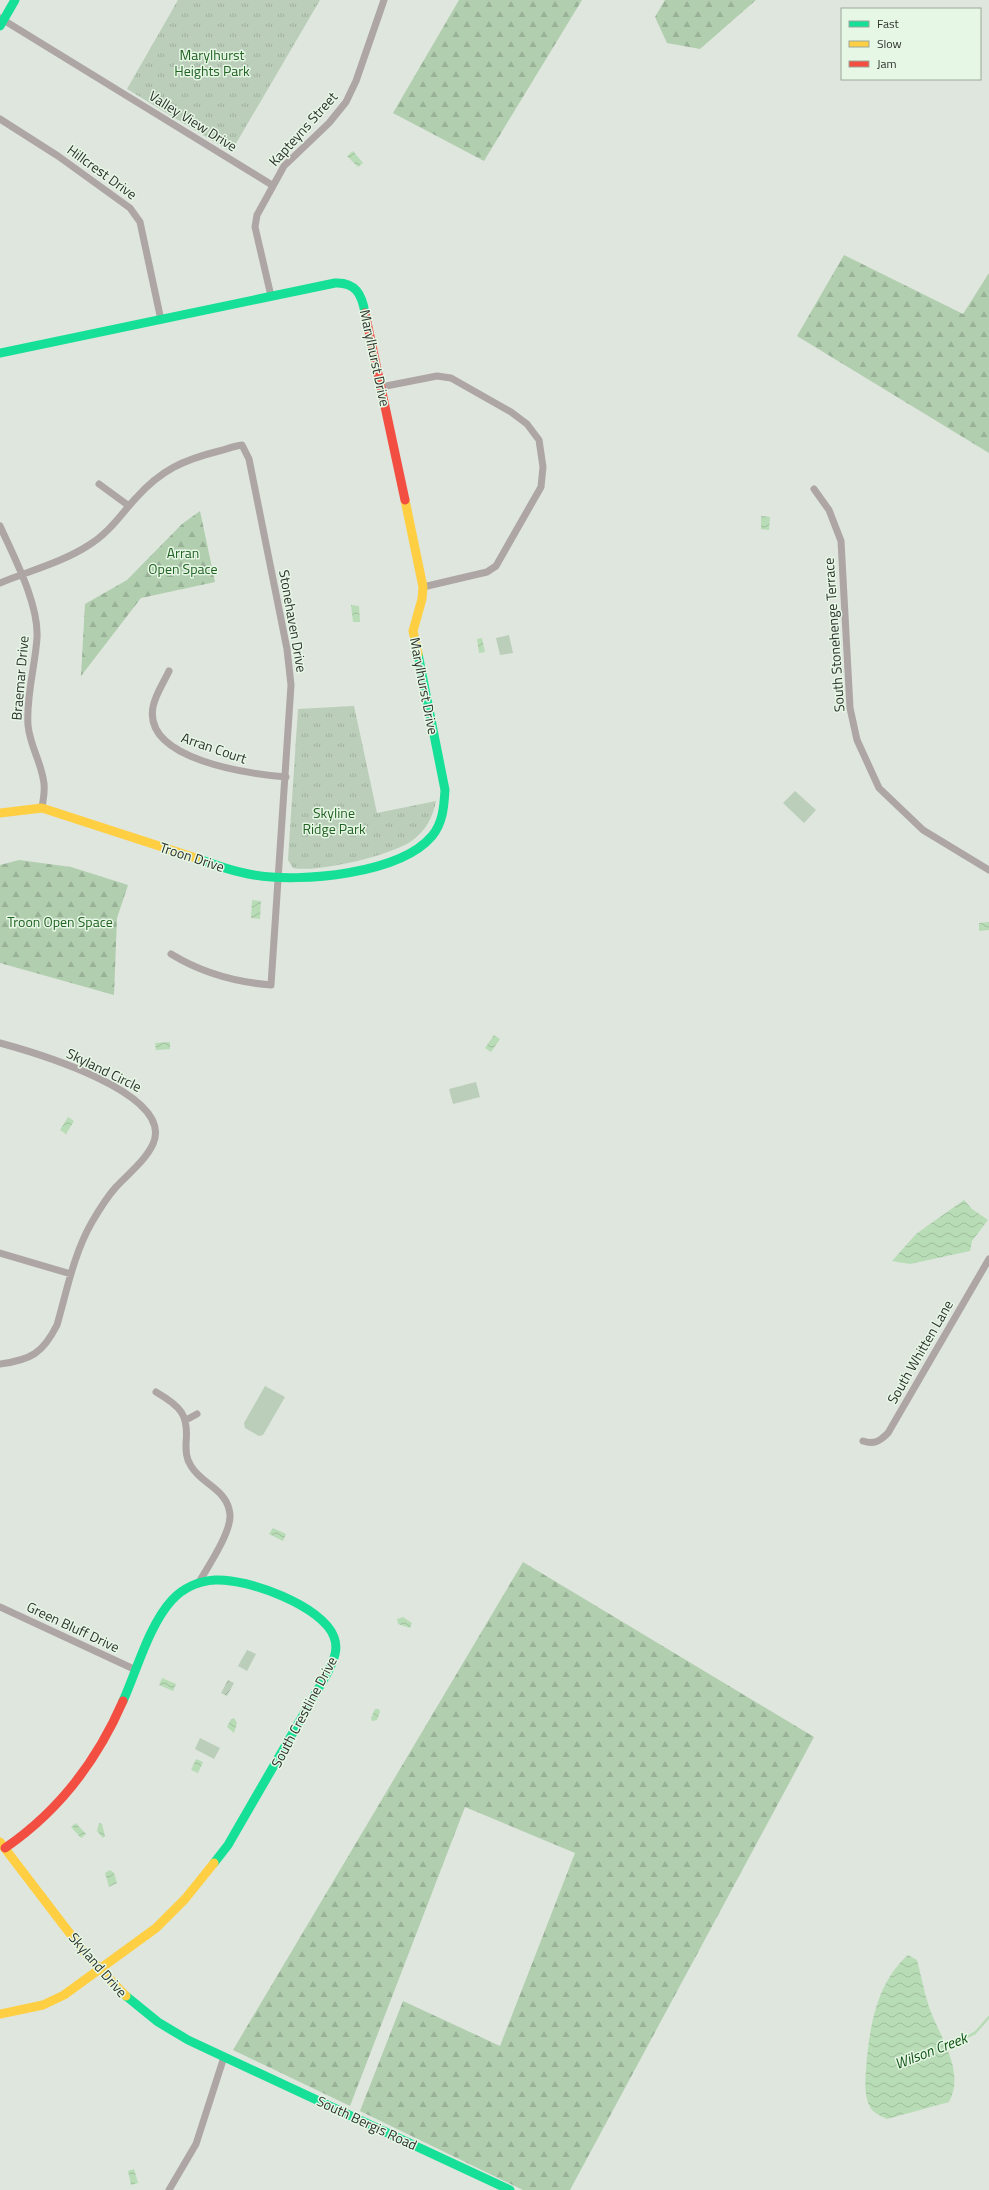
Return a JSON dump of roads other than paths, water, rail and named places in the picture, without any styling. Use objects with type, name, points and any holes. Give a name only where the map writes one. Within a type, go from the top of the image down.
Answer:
[{"type":"street","points":[[1,21],[15,0]]},
{"type":"street","name":"Kapteyns Street","points":[[272,185],[284,166],[329,123],[346,102],[356,81],[384,0]]},
{"type":"street","name":"Valley View Drive","points":[[1,21],[272,185]]},
{"type":"street","name":"Hillcrest Drive","points":[[0,119],[58,156],[130,208],[137,215],[140,222],[161,320]]},
{"type":"street","points":[[271,296],[255,227],[260,208],[272,185]]},
{"type":"street","name":"Marylhurst Drive","points":[[0,353],[340,282],[353,285],[358,290],[363,302],[423,587],[422,599],[413,631],[445,786],[445,808],[438,828],[429,839],[412,853],[387,863]]},
{"type":"street","points":[[381,387],[437,376],[451,378],[511,412],[526,424],[539,440],[541,448],[543,467],[541,487],[496,566],[487,572],[423,587]]},
{"type":"street","name":"Stonehaven Drive","points":[[0,583],[90,545],[115,524],[129,506],[155,479],[171,468],[191,458],[233,446],[242,445],[246,451],[287,649],[291,685],[271,985],[250,983],[220,977],[199,970],[171,954]]},
{"type":"street","points":[[99,484],[129,506]]},
{"type":"street","name":"South Stonehenge Terrace","points":[[814,489],[829,510],[841,541],[845,644],[850,708],[857,740],[879,788],[923,830],[989,870]]},
{"type":"street","name":"Braemar Drive","points":[[0,526],[21,574],[32,603],[36,620],[37,638],[28,709],[30,742],[40,764],[44,783],[42,808]]},
{"type":"street","name":"Arran Court","points":[[169,671],[153,708],[155,728],[166,743],[180,752],[233,769],[248,773],[286,777]]},
{"type":"street","name":"Troon Drive","points":[[0,813],[21,809],[42,808],[238,872],[279,878],[326,877],[387,863]]},
{"type":"street","name":"Skyland Circle","points":[[0,1043],[74,1067],[126,1093],[140,1102],[154,1123],[156,1133],[151,1148],[141,1162],[115,1188],[92,1221],[71,1274],[57,1324],[45,1345],[30,1357],[0,1364]]},
{"type":"street","points":[[0,1253],[71,1274]]},
{"type":"street","name":"South Whitten Lane","points":[[863,1441],[874,1443],[882,1440],[888,1433],[989,1259]]},
{"type":"street","points":[[156,1392],[178,1406],[186,1420],[186,1452],[190,1466],[202,1479],[218,1490],[225,1499],[230,1515],[223,1537],[198,1584]]},
{"type":"street","points":[[186,1420],[197,1414]]},
{"type":"street","name":"South Crestline Drive","points":[[0,2014],[50,2002],[99,1970],[156,1928],[170,1915],[219,1859],[325,1678],[335,1656],[336,1645],[330,1628],[324,1621],[306,1608],[245,1582],[220,1579],[198,1584],[179,1594],[164,1611],[111,1728],[86,1770],[33,1827],[2,1845]]},
{"type":"street","name":"Green Bluff Drive","points":[[0,1607],[136,1670]]},
{"type":"street","name":"Skyland Drive","points":[[2,1845],[99,1970],[124,1996],[146,2015],[169,2030],[224,2057]]},
{"type":"street","points":[[169,2190],[196,2144],[224,2057]]},
{"type":"street","name":"South Bergis Road","points":[[224,2057],[510,2190]]},
{"type":"water","points":[[353,151],[363,163],[358,167],[347,156]]},
{"type":"water","points":[[761,516],[770,517],[769,530],[761,529]]},
{"type":"water","points":[[351,605],[359,606],[360,622],[353,622]]},
{"type":"water","points":[[482,638],[485,652],[479,653],[477,639]]},
{"type":"water","points":[[252,900],[261,901],[260,919],[251,918]]},
{"type":"water","points":[[989,922],[989,930],[979,931],[979,923]]},
{"type":"water","points":[[494,1035],[500,1039],[491,1052],[485,1048]]},
{"type":"water","points":[[170,1042],[170,1049],[156,1050],[155,1043]]},
{"type":"water","points":[[68,1117],[74,1121],[66,1134],[60,1130]]},
{"type":"water","points":[[964,1200],[972,1209],[988,1220],[972,1241],[970,1251],[910,1264],[892,1261],[916,1234]]},
{"type":"water","points":[[273,1528],[286,1534],[283,1541],[269,1534]]},
{"type":"water","points":[[403,1617],[412,1623],[410,1628],[398,1624],[397,1619]]},
{"type":"water","points":[[162,1678],[176,1684],[173,1691],[159,1685]]},
{"type":"water","points":[[375,1709],[379,1709],[380,1712],[377,1720],[372,1721],[371,1718]]},
{"type":"water","points":[[234,1718],[237,1723],[234,1733],[227,1727],[231,1719]]},
{"type":"water","points":[[196,1759],[203,1762],[198,1773],[191,1770]]},
{"type":"water","points":[[76,1823],[86,1834],[81,1838],[71,1827]]},
{"type":"water","points":[[99,1823],[102,1824],[105,1836],[103,1838],[97,1831]]},
{"type":"water","points":[[110,1870],[114,1873],[117,1883],[109,1887],[105,1873]]},
{"type":"water","points":[[908,1955],[917,1960],[929,2007],[953,2066],[953,2090],[949,2102],[887,2119],[873,2111],[868,2102],[865,2086],[867,2054],[872,2023],[881,1993],[897,1966]]},
{"type":"water","points":[[134,2169],[138,2183],[131,2185],[128,2171]]},
{"type":"waterway","name":"Wilson Creek","points":[[943,2048],[975,2033],[989,2017]]},
{"type":"park label","name":"Marylhurst Heights Park","points":[[212,64]]},
{"type":"park label","name":"Arran Open Space","points":[[183,562]]},
{"type":"park label","name":"Skyline Ridge Park","points":[[334,822]]},
{"type":"park label","name":"Troon Open Space","points":[[60,922]]}]
